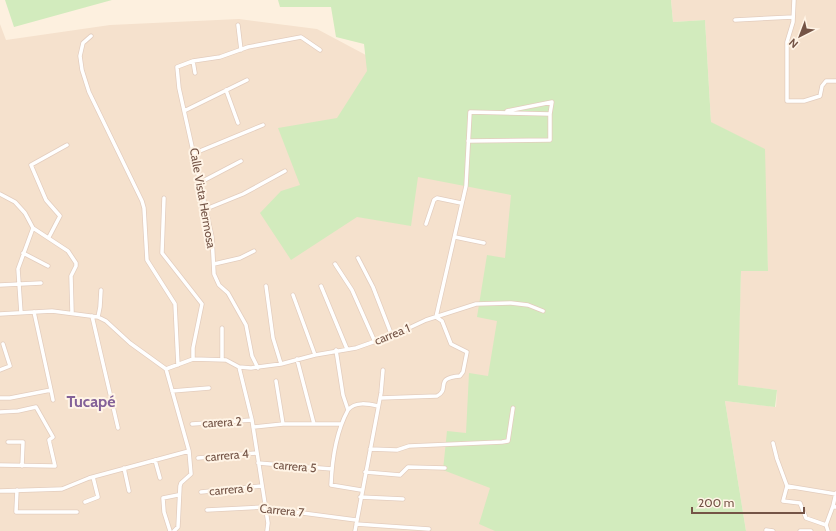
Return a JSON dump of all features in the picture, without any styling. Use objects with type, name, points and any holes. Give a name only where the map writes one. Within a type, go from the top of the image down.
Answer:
[{"type":"street","points":[[794,0],[793,17],[787,42],[787,101],[804,101],[820,96],[822,86],[826,81],[836,81]]},
{"type":"street","points":[[735,20],[793,17]]},
{"type":"street","points":[[238,25],[241,50]]},
{"type":"street","points":[[91,36],[84,43],[82,49],[82,70],[89,92],[142,201],[144,208],[147,260],[175,304],[178,365]]},
{"type":"street","points":[[195,73],[193,61],[220,57],[248,47],[301,37],[320,50]]},
{"type":"street","name":"Calle Vista Hermosa","points":[[193,61],[177,67],[179,88],[195,153],[212,237],[214,274],[219,285],[228,293],[246,325],[252,356],[258,368]]},
{"type":"street","points":[[184,111],[247,80]]},
{"type":"street","points":[[226,90],[238,123]]},
{"type":"street","points":[[468,141],[550,140],[550,114],[552,102],[500,112]]},
{"type":"street","points":[[380,398],[437,396],[443,391],[446,378],[448,376],[460,376],[464,372],[467,352],[451,344],[442,321],[436,317],[466,186],[470,112],[550,114]]},
{"type":"street","points":[[195,153],[263,125]]},
{"type":"street","points":[[49,237],[60,216],[46,200],[31,165],[67,145]]},
{"type":"street","points":[[201,182],[241,160]]},
{"type":"street","points":[[206,209],[243,194],[285,171]]},
{"type":"street","points":[[0,194],[15,202],[20,207],[33,228],[49,237],[68,251],[76,263],[76,266],[70,276],[72,312]]},
{"type":"street","points":[[164,198],[162,253],[202,304],[193,348],[193,359]]},
{"type":"street","points":[[426,224],[434,200],[437,198],[461,203]]},
{"type":"street","points":[[21,313],[18,269],[33,228]]},
{"type":"street","points":[[455,237],[484,243]]},
{"type":"street","points":[[214,264],[240,258],[254,251]]},
{"type":"street","points":[[23,253],[48,266]]},
{"type":"street","points":[[358,258],[373,287],[392,336]]},
{"type":"street","points":[[335,264],[352,290],[375,342]]},
{"type":"street","points":[[0,285],[41,283]]},
{"type":"street","points":[[266,286],[273,338],[281,364]]},
{"type":"street","points":[[321,286],[347,348]]},
{"type":"street","points":[[98,317],[101,290]]},
{"type":"street","points":[[293,295],[314,355]]},
{"type":"street","name":"carrea 1","points":[[222,360],[239,367],[258,368],[281,364],[314,355],[375,342],[392,336],[426,320],[476,304],[511,302],[528,305],[543,311]]},
{"type":"street","points":[[34,312],[53,400]]},
{"type":"street","points":[[0,314],[72,312],[98,317],[106,321],[130,343],[166,369],[189,451],[191,474],[181,483],[178,495],[178,527],[174,531]]},
{"type":"street","points":[[92,316],[118,428]]},
{"type":"street","points":[[166,369],[193,359],[222,360],[222,328]]},
{"type":"street","points":[[0,370],[10,366],[3,344]]},
{"type":"street","points":[[336,350],[343,395],[348,410]]},
{"type":"street","points":[[297,359],[314,424]]},
{"type":"street","points":[[239,367],[252,420],[261,486],[268,522],[267,531]]},
{"type":"street","points":[[354,531],[380,398],[383,370]]},
{"type":"street","points":[[276,381],[283,424]]},
{"type":"street","points":[[172,391],[209,388]]},
{"type":"street","points":[[0,398],[10,398],[51,390]]},
{"type":"street","points":[[361,490],[331,485],[332,469],[341,424],[348,410],[356,404],[378,406]]},
{"type":"street","points":[[0,412],[18,411],[36,407],[53,437],[49,440],[55,466],[0,465]]},
{"type":"street","points":[[370,449],[397,450],[408,446],[502,442],[508,440],[513,408]]},
{"type":"street","name":"carera 2","points":[[192,424],[252,420]]},
{"type":"street","points":[[253,427],[283,424],[341,424]]},
{"type":"street","points":[[8,442],[23,442],[22,466]]},
{"type":"street","points":[[773,443],[787,486],[783,501],[800,503],[806,518],[826,525]]},
{"type":"street","points":[[0,491],[62,489],[93,477],[189,451]]},
{"type":"street","name":"carrera 4","points":[[198,458],[257,453]]},
{"type":"street","points":[[155,460],[160,478]]},
{"type":"street","name":"carrera 5","points":[[258,463],[332,469]]},
{"type":"street","points":[[365,472],[400,475],[408,467],[445,468]]},
{"type":"street","points":[[124,468],[129,491]]},
{"type":"street","points":[[85,502],[98,498],[93,477]]},
{"type":"street","name":"carrera 6","points":[[201,492],[261,486]]},
{"type":"street","points":[[787,486],[836,493],[835,506],[826,525],[828,531]]},
{"type":"street","points":[[17,490],[16,512],[77,512]]},
{"type":"street","points":[[170,531],[164,512],[163,498],[178,495]]},
{"type":"street","points":[[360,497],[403,499]]},
{"type":"street","name":"Carrera 7","points":[[207,510],[265,507],[356,522],[429,529]]},
{"type":"street","points":[[766,530],[773,531]]},
{"type":"street","points":[[800,531],[811,531]]},
{"type":"shaded area","points":[[671,0],[836,0],[836,531],[746,531],[725,401],[776,407],[777,390],[737,385],[741,271],[768,271],[766,219],[711,122],[705,20],[673,22]]},
{"type":"shaded area","points":[[239,19],[317,29],[486,119],[579,178],[527,531],[0,531],[0,24],[6,40],[110,25]]},
{"type":"green space","points":[[5,0],[112,0],[14,27]]},
{"type":"green space","points":[[278,0],[671,0],[673,22],[705,20],[711,122],[765,149],[768,271],[741,271],[738,385],[777,390],[775,407],[725,401],[746,531],[495,531],[479,524],[490,488],[443,470],[447,431],[466,433],[469,373],[488,376],[497,321],[477,317],[487,255],[505,258],[511,195],[418,177],[411,226],[357,217],[291,260],[260,213],[281,191],[300,185],[278,128],[337,118],[367,71],[364,44],[336,37],[331,7],[280,7]]},
{"type":"district","name":"Tucapé","points":[[91,401]]}]
